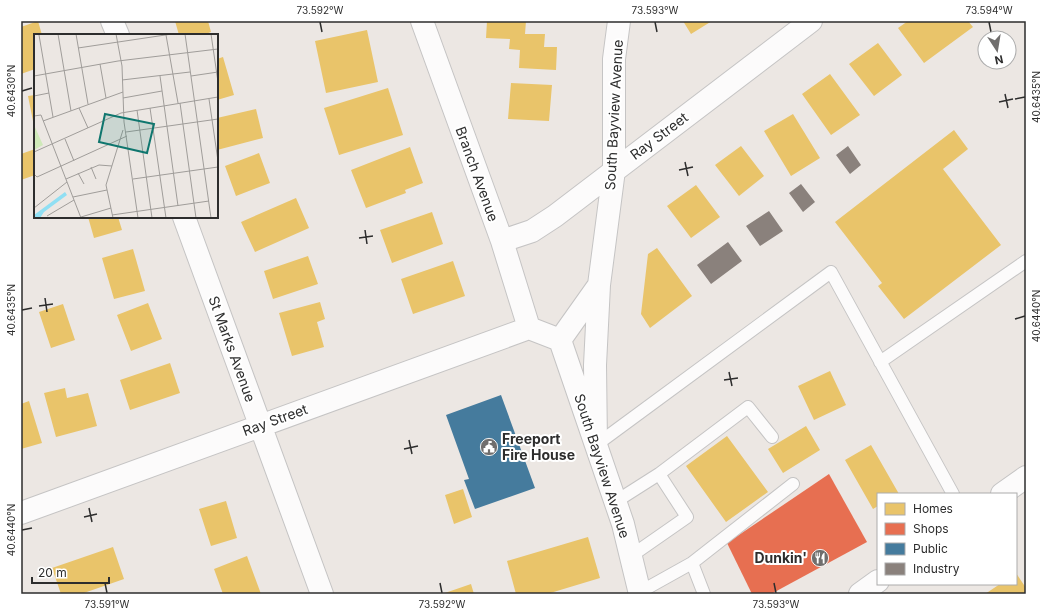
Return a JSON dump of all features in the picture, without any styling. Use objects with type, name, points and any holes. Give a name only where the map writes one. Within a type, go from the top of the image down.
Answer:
[{"type":"street","points":[[112,21],[118,34]]},
{"type":"street","name":"Branch Avenue","points":[[422,21],[502,241],[529,328]]},
{"type":"street","name":"South Bayview Avenue","points":[[620,21],[614,59],[614,170],[599,285],[560,340],[623,524],[640,593]]},
{"type":"street","name":"Ray Street","points":[[502,241],[532,231],[554,216],[811,21]]},
{"type":"street","name":"St Marks Avenue","points":[[184,218],[322,594]]},
{"type":"street","points":[[596,445],[595,365],[599,285]]},
{"type":"street","points":[[529,328],[560,340]]},
{"type":"street","name":"Ray Street","points":[[21,513],[529,328]]},
{"type":"street","points":[[1003,493],[1026,477]]},
{"type":"street","points":[[860,594],[877,582]]},
{"type":"lane","points":[[880,362],[1026,261]]},
{"type":"lane","points":[[596,445],[831,272],[953,493]]},
{"type":"lane","points":[[615,502],[659,474],[748,407],[772,437]]},
{"type":"lane","points":[[631,556],[687,517],[659,474]]},
{"type":"lane","points":[[640,593],[692,563],[793,484]]},
{"type":"lane","points":[[692,563],[704,594]]},
{"type":"building: Homes","points":[[38,21],[42,34],[34,34],[34,69],[21,74],[21,27]]},
{"type":"building: Homes","points":[[175,21],[208,21],[211,32],[206,34],[179,34]]},
{"type":"building: Homes","points":[[487,21],[526,21],[525,34],[545,34],[544,47],[557,47],[556,70],[519,68],[520,50],[509,49],[510,39],[486,38]]},
{"type":"building: Homes","points":[[683,21],[712,21],[691,34]]},
{"type":"building: Homes","points":[[908,21],[968,21],[973,27],[924,63],[898,28]]},
{"type":"building: Homes","points":[[367,30],[378,82],[326,93],[315,41]]},
{"type":"building: Homes","points":[[878,43],[902,75],[874,96],[849,64]]},
{"type":"building: Homes","points":[[223,57],[234,95],[218,100],[218,59]]},
{"type":"building: Homes","points":[[830,74],[860,115],[831,135],[802,94]]},
{"type":"building: Homes","points":[[511,83],[552,85],[549,121],[508,119]]},
{"type":"building: Homes","points":[[388,88],[403,135],[339,155],[324,108]]},
{"type":"building: Homes","points":[[34,95],[34,126],[28,96]]},
{"type":"building: Homes","points":[[256,109],[263,138],[218,150],[218,118]]},
{"type":"building: Homes","points":[[793,114],[820,158],[791,176],[764,131]]},
{"type":"building: Homes","points":[[954,130],[968,149],[943,169],[1001,245],[904,319],[878,286],[882,283],[835,222]]},
{"type":"building: Homes","points":[[741,146],[764,176],[739,196],[715,165]]},
{"type":"building: Homes","points":[[410,147],[423,183],[405,190],[406,193],[366,208],[351,170]]},
{"type":"building: Homes","points":[[34,149],[34,175],[21,180],[21,154]]},
{"type":"building: Homes","points":[[259,153],[270,183],[236,196],[225,166]]},
{"type":"building: Homes","points":[[696,185],[720,217],[691,238],[667,206]]},
{"type":"building: Homes","points":[[296,198],[309,228],[255,252],[241,222]]},
{"type":"building: Homes","points":[[432,212],[443,244],[392,263],[380,230]]},
{"type":"building: Homes","points":[[88,218],[118,218],[122,230],[94,238]]},
{"type":"building: Homes","points":[[657,248],[692,296],[650,328],[641,314],[648,254]]},
{"type":"building: Homes","points":[[133,249],[145,291],[114,299],[102,258]]},
{"type":"building: Homes","points":[[308,256],[318,284],[273,299],[264,271]]},
{"type":"building: Homes","points":[[453,261],[465,296],[413,314],[401,279]]},
{"type":"building: Homes","points":[[320,302],[325,319],[317,322],[324,347],[292,356],[279,313]]},
{"type":"building: Homes","points":[[148,303],[162,339],[131,351],[117,315]]},
{"type":"building: Homes","points":[[63,304],[75,340],[51,348],[39,312]]},
{"type":"building: Homes","points":[[170,363],[180,393],[130,410],[120,380]]},
{"type":"building: Homes","points":[[830,371],[846,405],[814,420],[798,386]]},
{"type":"building: Homes","points":[[65,388],[67,398],[88,393],[97,426],[56,437],[44,393]]},
{"type":"building: Homes","points":[[29,401],[42,443],[21,449],[21,404]]},
{"type":"building: Homes","points":[[806,426],[820,450],[783,473],[768,449]]},
{"type":"building: Homes","points":[[727,436],[768,492],[726,522],[686,466]]},
{"type":"building: Homes","points":[[871,445],[898,493],[877,493],[877,507],[873,509],[845,460]]},
{"type":"building: Homes","points":[[463,489],[472,517],[454,524],[445,495]]},
{"type":"building: Homes","points":[[226,501],[237,538],[211,546],[199,509]]},
{"type":"building: Homes","points":[[588,537],[600,578],[547,594],[516,594],[507,561]]},
{"type":"building: Homes","points":[[113,547],[124,579],[81,594],[61,594],[52,568]]},
{"type":"building: Homes","points":[[247,556],[261,594],[223,594],[214,569]]},
{"type":"building: Homes","points":[[1017,574],[1026,588],[1026,594],[985,594],[998,585],[1017,585]]},
{"type":"building: Homes","points":[[471,584],[474,594],[442,594]]},
{"type":"building: Shops","points":[[829,474],[867,542],[771,594],[752,594],[727,543]]},
{"type":"building: Public","name":"Freeport Fire House","points":[[501,395],[535,488],[475,509],[464,480],[469,479],[446,415]]},
{"type":"building: Industry","points":[[848,146],[861,165],[850,174],[836,155]]},
{"type":"building: Industry","points":[[801,184],[815,202],[803,212],[789,193]]},
{"type":"building: Industry","points":[[769,211],[783,231],[760,246],[746,226]]},
{"type":"building: Industry","points":[[728,242],[742,261],[711,284],[697,265]]},
{"type":"place","name":"Freeport Fire House","points":[[489,447]]},
{"type":"place","name":"Dunkin'","points":[[820,558]]}]
